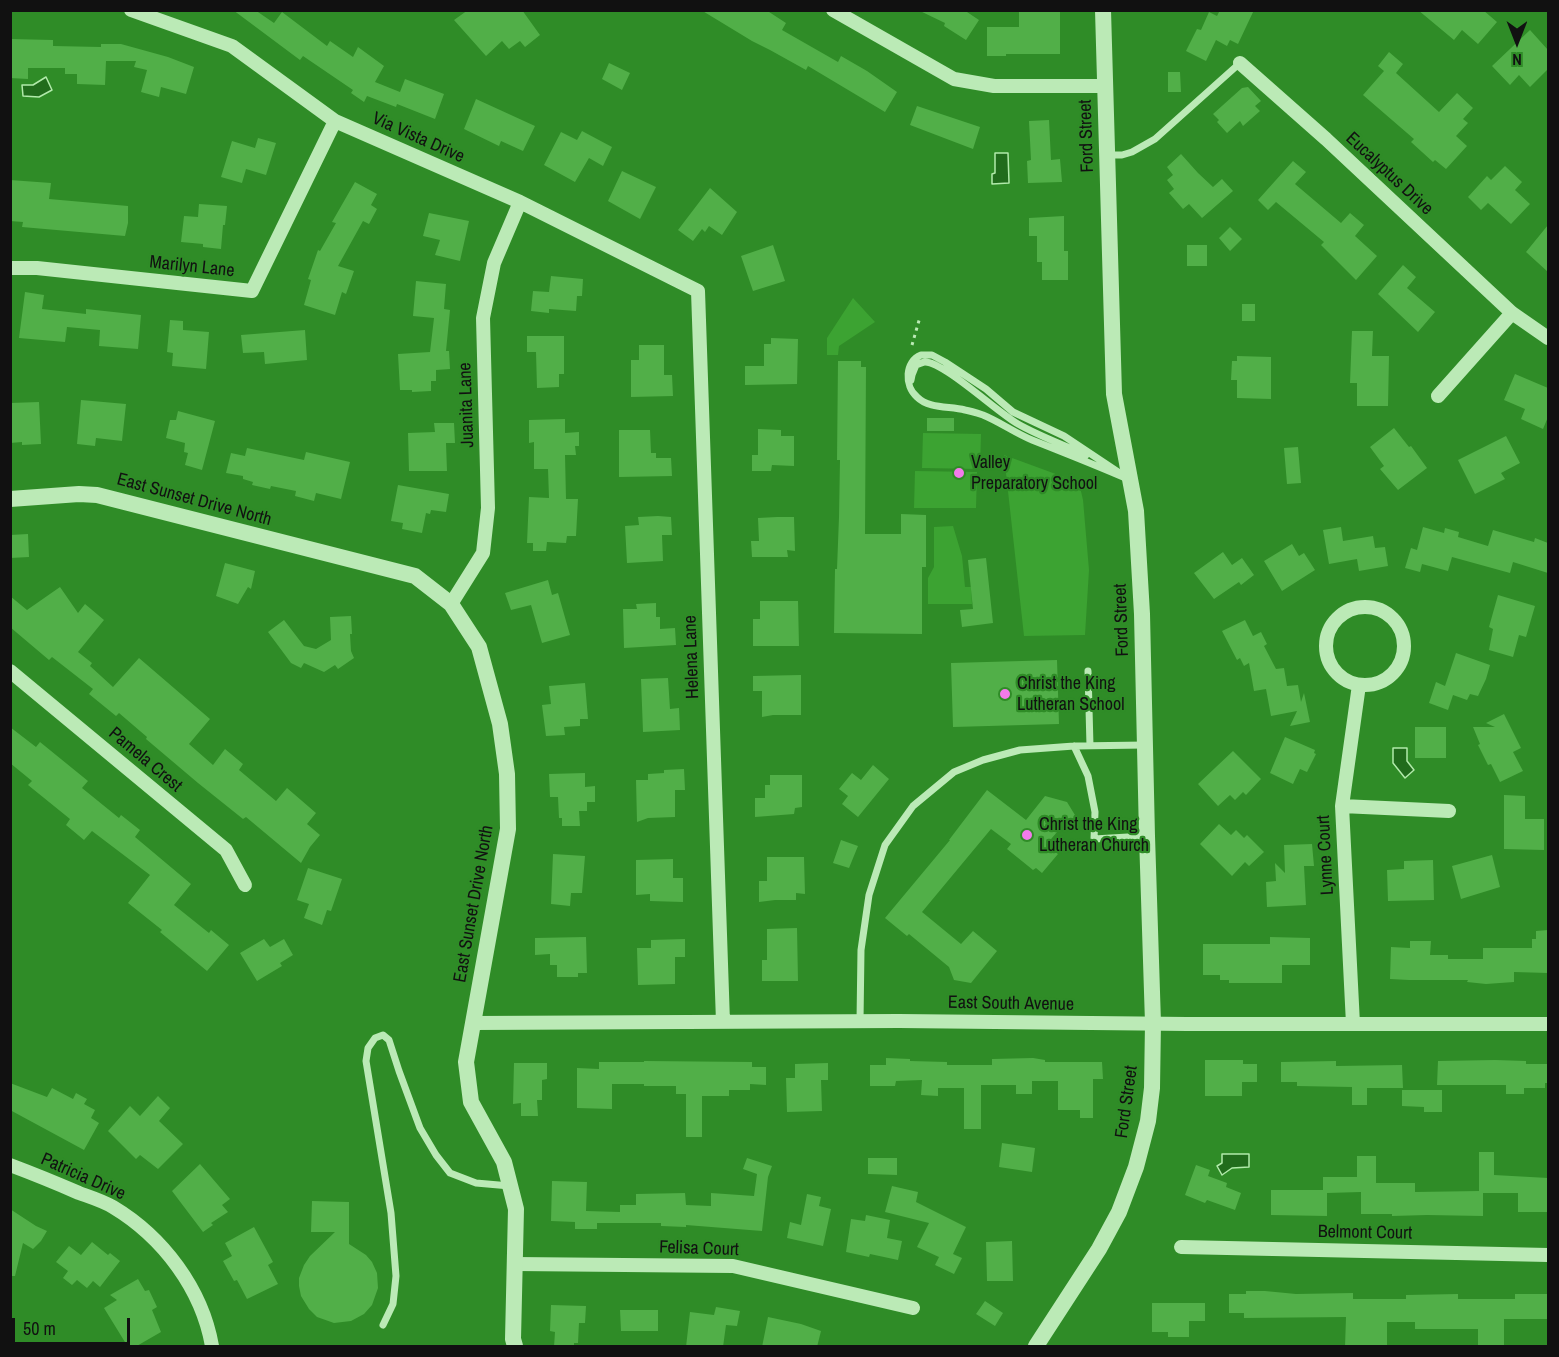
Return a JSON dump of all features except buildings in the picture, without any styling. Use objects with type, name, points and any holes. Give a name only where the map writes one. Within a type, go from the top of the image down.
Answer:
[{"type":"street","name":"Via Vista Drive","points":[[130,10],[232,46],[335,121],[520,202],[698,291]]},
{"type":"street","points":[[833,10],[954,80],[994,86],[1105,86]]},
{"type":"street","name":"Ford Street","points":[[1036,1347],[1099,1249],[1119,1212],[1136,1167],[1148,1121],[1152,1088],[1153,1023],[1142,614],[1136,511],[1114,394],[1103,10]]},
{"type":"street","name":"Eucalyptus Drive","points":[[1240,63],[1326,139],[1512,312],[1548,338]]},
{"type":"street","name":"Marilyn Lane","points":[[10,268],[37,268],[252,291],[335,121]]},
{"type":"street","name":"Juanita Lane","points":[[451,604],[483,554],[488,507],[483,318],[494,263],[520,202]]},
{"type":"street","name":"Helena Lane","points":[[698,291],[723,1023]]},
{"type":"street","points":[[1438,396],[1512,312]]},
{"type":"street","name":"East Sunset Drive North","points":[[10,499],[79,494],[97,495],[415,576],[451,604],[479,647],[500,724],[507,774],[508,829],[466,1062],[471,1102],[504,1162],[516,1209],[513,1339],[515,1347]]},
{"type":"street","points":[[1361,607],[1373,607],[1394,619],[1404,640],[1404,653],[1393,674],[1372,685],[1359,685],[1342,678],[1329,664],[1325,646],[1326,636],[1335,620],[1343,613],[1361,607]]},
{"type":"street","name":"Pamela Crest","points":[[10,671],[226,850],[245,885]]},
{"type":"street","name":"Lynne Court","points":[[1353,1024],[1342,806],[1359,685]]},
{"type":"street","points":[[1342,806],[1449,811]]},
{"type":"street","name":"East South Avenue","points":[[473,1023],[860,1021],[1548,1024]]},
{"type":"street","name":"Patricia Drive","points":[[10,1165],[112,1207],[164,1248],[190,1285],[209,1328],[212,1347]]},
{"type":"street","name":"Belmont Court","points":[[1181,1247],[1548,1256]]},
{"type":"street","name":"Felisa Court","points":[[515,1264],[732,1266],[913,1308]]},
{"type":"lane","points":[[1107,155],[1132,152],[1155,139],[1240,63]]},
{"type":"lane","points":[[932,355],[986,389],[1013,412],[1065,436],[1130,480],[1030,440],[985,416],[966,410],[930,405],[915,396],[910,387],[909,366],[914,357],[932,355]]},
{"type":"lane","points":[[1088,671],[1090,746]]},
{"type":"lane","points":[[860,1021],[861,950],[869,895],[885,845],[913,806],[954,772],[983,760],[1020,750],[1074,746],[1145,745]]},
{"type":"lane","points":[[1074,746],[1088,776],[1095,812],[1094,839],[1147,836]]},
{"type":"lane","points":[[383,1324],[393,1304],[396,1276],[391,1213],[366,1061],[368,1048],[375,1038],[383,1035],[389,1040],[420,1128],[450,1173],[476,1183],[510,1186]]},
{"type":"path","points":[[912,345],[920,317]]},
{"type":"shaded area","points":[[46,77],[52,90],[39,97],[23,96],[22,85],[33,85]]},
{"type":"shaded area","points":[[995,153],[1008,153],[1009,183],[992,184],[992,174],[995,173]]},
{"type":"shaded area","points":[[853,298],[875,322],[839,346],[838,355],[827,355],[827,338]]},
{"type":"shaded area","points":[[923,433],[981,434],[980,469],[922,468]]},
{"type":"shaded area","points":[[1004,455],[1072,480],[1080,487],[1089,570],[1085,635],[1024,636]]},
{"type":"shaded area","points":[[915,471],[977,472],[976,508],[914,508]]},
{"type":"shaded area","points":[[953,526],[962,556],[965,587],[971,587],[972,604],[928,604],[928,578],[934,567],[934,527]]},
{"type":"shaded area","points":[[1393,748],[1407,748],[1407,761],[1414,770],[1405,778],[1393,763]]},
{"type":"shaded area","points":[[1222,1154],[1249,1154],[1249,1167],[1232,1168],[1222,1175],[1217,1166],[1222,1163]]},
{"type":"place","name":"Valley Preparatory School","points":[[959,473]]},
{"type":"place","name":"Christ the King Lutheran School","points":[[1005,694]]},
{"type":"place","name":"Christ the King Lutheran Church","points":[[1027,835]]}]
